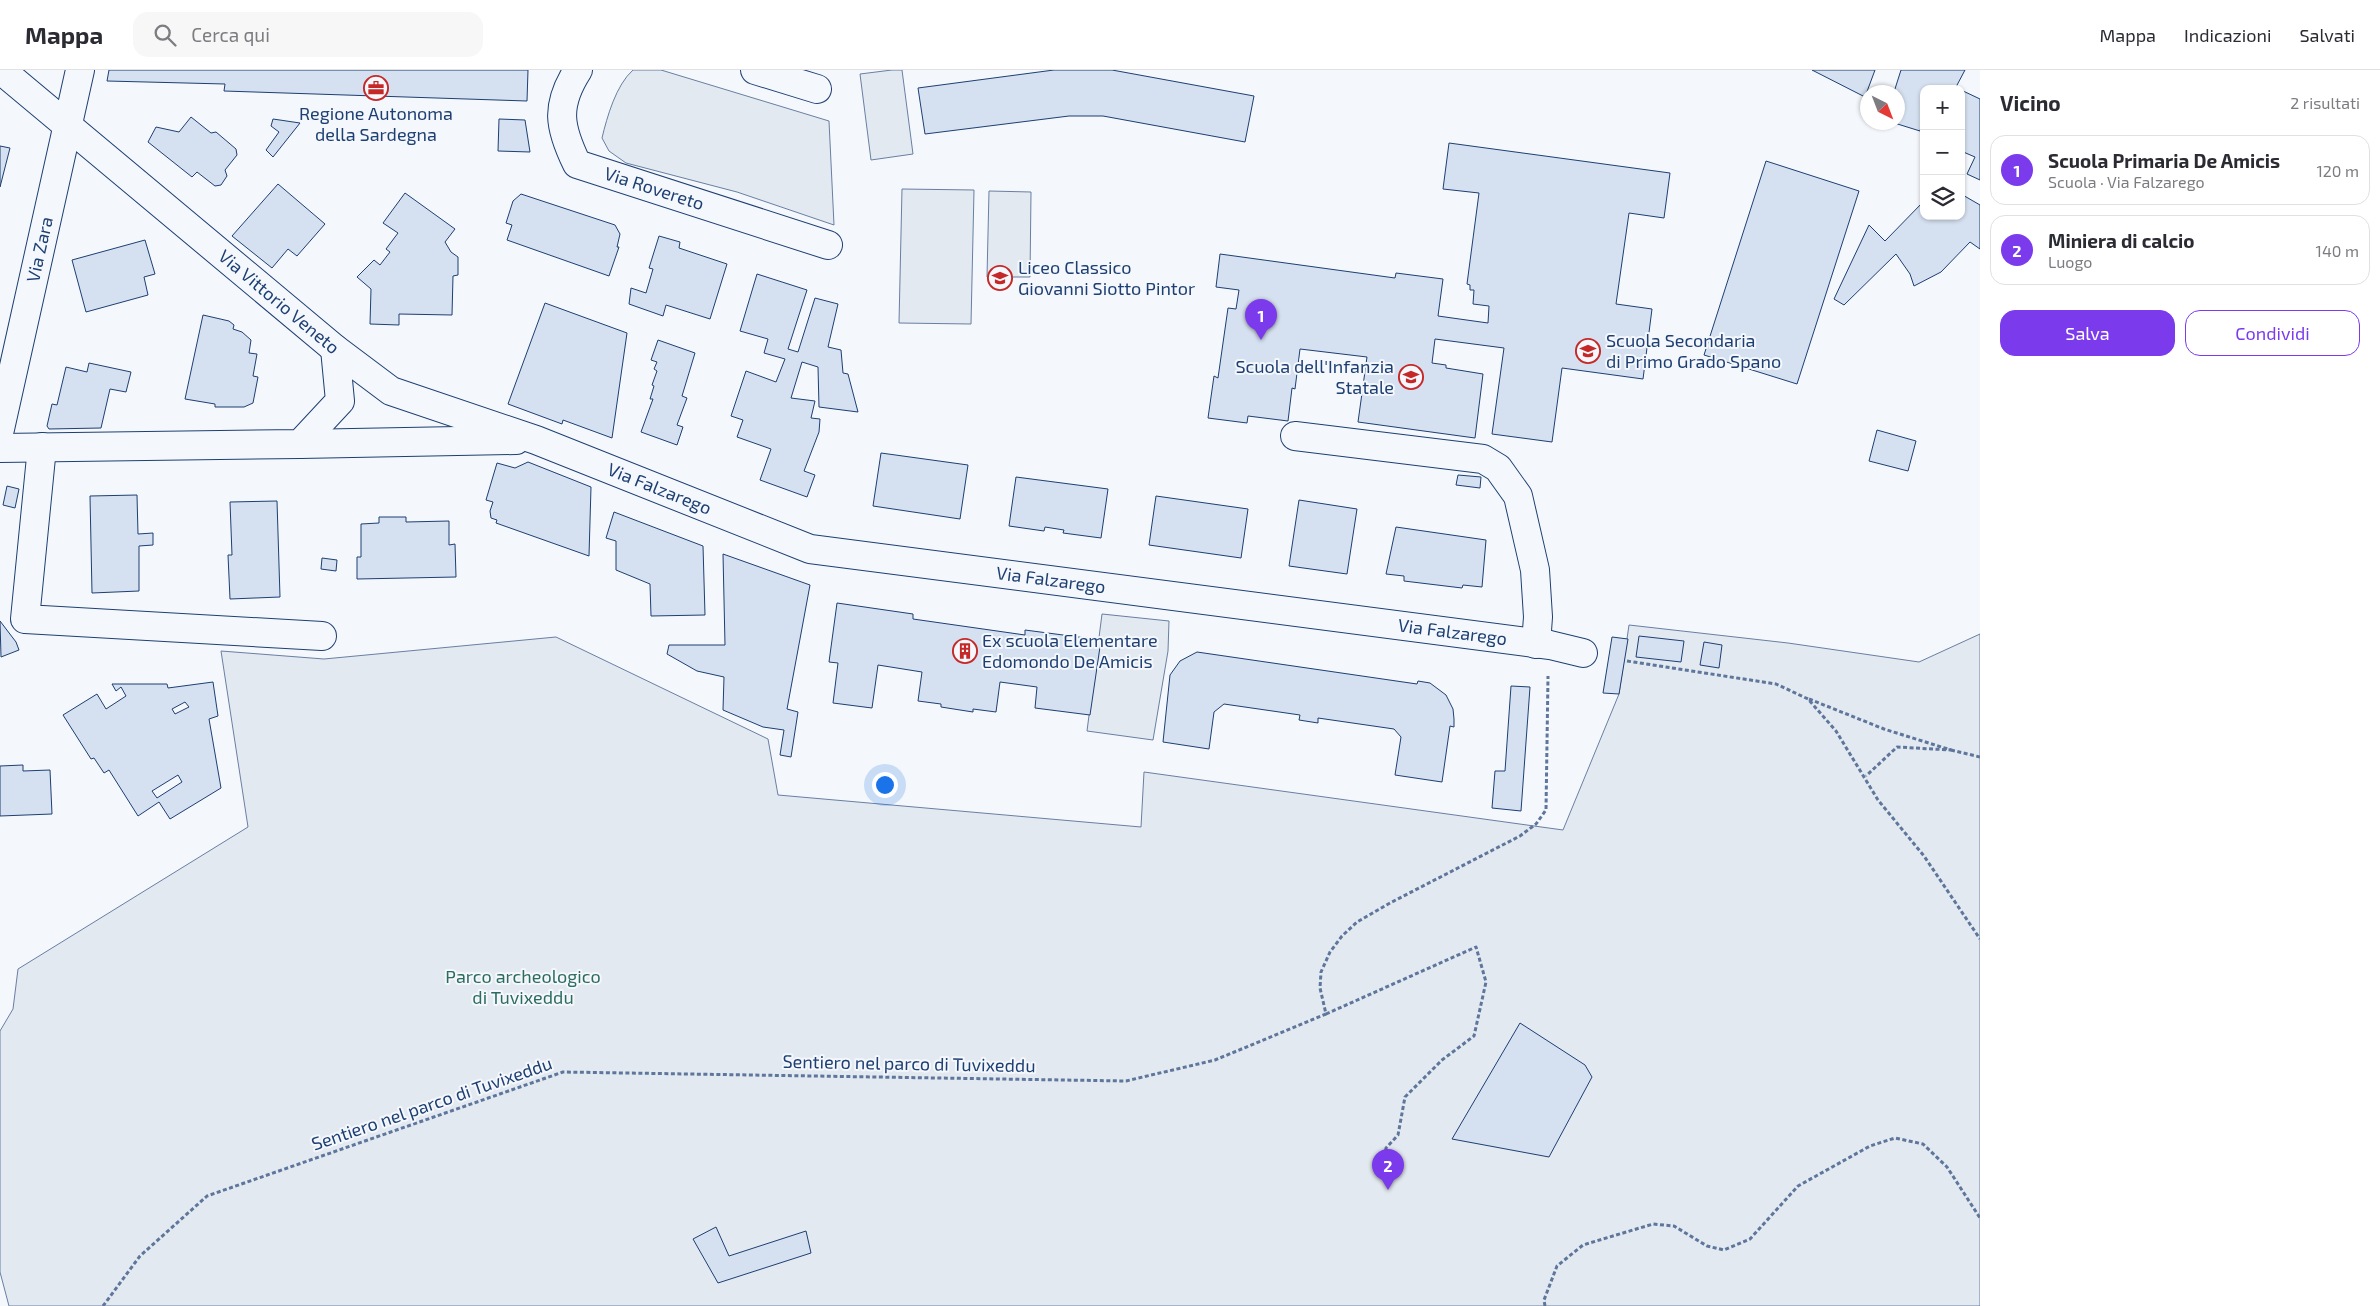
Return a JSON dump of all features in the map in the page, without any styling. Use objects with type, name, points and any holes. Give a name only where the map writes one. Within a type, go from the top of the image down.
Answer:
[{"type":"street","name":"Via Vittorio Veneto","points":[[1,70],[335,349],[340,401],[300,444]]},
{"type":"street","name":"Via Zara","points":[[0,428],[80,70]]},
{"type":"street","name":"Via Rovereto","points":[[578,70],[570,83],[561,112],[564,137],[577,164],[828,246]]},
{"type":"street","points":[[755,70],[817,89]]},
{"type":"street","name":"Via Falzarego","points":[[335,349],[391,391],[536,440],[810,549],[1536,644],[1583,653]]},
{"type":"street","points":[[1295,436],[1483,459],[1498,468],[1518,496],[1535,570],[1538,617],[1536,644]]},
{"type":"street","name":"Via Falzarego","points":[[300,444],[536,440]]},
{"type":"street","points":[[0,448],[300,444]]},
{"type":"street","points":[[42,447],[25,618],[322,636]]},
{"type":"path","points":[[1627,661],[1776,684],[1808,699],[1884,729],[1980,757]]},
{"type":"path","points":[[1326,1014],[1320,988],[1320,972],[1330,952],[1342,936],[1357,922],[1390,902],[1520,836],[1536,824],[1546,810],[1546,690]]},
{"type":"path","points":[[1808,699],[1836,731],[1866,776],[1878,800],[1924,856],[1980,938]]},
{"type":"path","points":[[1866,776],[1897,747],[1951,750]]},
{"type":"path","name":"Sentiero nel parco di Tuvixeddu","points":[[103,1306],[140,1256],[207,1196],[563,1072],[1126,1081],[1215,1060],[1326,1014],[1476,947],[1486,982],[1474,1036],[1442,1060],[1404,1097],[1398,1135],[1386,1148],[1383,1172]]},
{"type":"path","points":[[1545,1306],[1544,1300],[1557,1266],[1583,1245],[1653,1224],[1674,1226],[1707,1246],[1724,1250],[1750,1239],[1798,1186],[1870,1146],[1895,1138],[1923,1144],[1947,1167],[1980,1218]]},
{"type":"green space","points":[[633,70],[661,70],[829,121],[834,225],[737,192],[626,163],[609,151],[602,138],[607,121],[617,93]]},
{"type":"green space","points":[[902,70],[913,154],[871,160],[860,74]]},
{"type":"green space","points":[[902,189],[974,190],[971,324],[899,323]]},
{"type":"green space","points":[[989,191],[1031,192],[1030,277],[987,277]]},
{"type":"green space","points":[[1102,614],[1169,621],[1168,651],[1153,740],[1087,731]]},
{"type":"green space","name":"Parco archeologico di Tuvixeddu","points":[[1629,625],[1788,643],[1919,662],[1980,634],[1980,1306],[9,1306],[0,1272],[0,1031],[13,1009],[18,969],[248,827],[221,651],[324,659],[556,637],[768,739],[778,795],[1141,827],[1144,772],[1563,830],[1619,694]]},
{"type":"building","name":"Regione Autonoma della Sardegna","points":[[109,70],[528,70],[527,101],[224,91],[225,84],[107,81]]},
{"type":"building","points":[[1054,70],[1112,70],[1254,96],[1245,142],[1103,116],[1069,116],[925,134],[918,88]]},
{"type":"building","points":[[1812,70],[1875,70],[1869,85],[1860,85],[1860,94]]},
{"type":"building","points":[[1901,70],[1965,70],[1957,85],[1920,85],[1920,131],[1905,126],[1905,85],[1896,85]]},
{"type":"building","points":[[1965,92],[1980,99],[1980,180],[1967,174],[1975,157],[1965,153]]},
{"type":"building","points":[[191,117],[211,133],[216,132],[236,149],[237,155],[225,170],[227,176],[221,185],[215,186],[197,172],[192,177],[148,142],[156,127],[179,132]]},
{"type":"building","points":[[273,119],[300,123],[273,157],[266,150],[279,132],[271,126]]},
{"type":"building","points":[[499,119],[525,120],[530,152],[498,151]]},
{"type":"building","points":[[1449,143],[1670,173],[1664,218],[1629,213],[1616,304],[1652,309],[1643,379],[1562,368],[1552,442],[1492,434],[1504,348],[1435,339],[1432,363],[1446,365],[1446,368],[1483,374],[1475,438],[1358,422],[1367,357],[1300,349],[1295,389],[1292,388],[1288,421],[1248,416],[1247,423],[1208,418],[1214,376],[1218,378],[1228,308],[1236,309],[1239,290],[1216,287],[1220,254],[1395,278],[1396,273],[1443,279],[1438,316],[1488,323],[1489,306],[1473,304],[1474,290],[1470,290],[1470,285],[1467,284],[1479,193],[1443,189]]},
{"type":"building","points":[[0,146],[10,148],[0,187]]},
{"type":"building","points":[[1766,161],[1859,191],[1797,384],[1704,355]]},
{"type":"building","points":[[278,184],[325,224],[297,256],[288,249],[272,268],[232,236]]},
{"type":"building","points":[[405,193],[455,229],[445,242],[451,252],[458,257],[458,275],[453,276],[452,315],[399,314],[399,325],[370,324],[371,289],[357,277],[374,260],[380,265],[390,252],[386,249],[398,233],[383,223]]},
{"type":"building","points":[[521,194],[615,225],[620,234],[617,247],[619,247],[609,276],[507,240],[512,225],[506,223],[513,201]]},
{"type":"building","points":[[1965,196],[1980,205],[1980,249],[1970,242],[1941,272],[1914,286],[1910,274],[1896,254],[1844,305],[1834,299],[1869,225],[1885,241],[1920,205],[1920,220],[1965,220]]},
{"type":"building","points":[[659,236],[680,242],[679,248],[727,264],[710,319],[666,305],[663,316],[629,304],[631,288],[646,293],[653,269],[649,268]]},
{"type":"building","points":[[145,240],[155,274],[144,277],[148,295],[86,312],[72,260]]},
{"type":"building","points":[[757,274],[807,290],[788,349],[798,352],[815,298],[838,304],[828,347],[841,350],[843,373],[848,374],[858,412],[819,407],[818,367],[802,362],[791,398],[815,401],[811,418],[820,419],[819,432],[804,471],[815,475],[807,497],[760,480],[771,449],[737,437],[743,420],[731,416],[746,371],[776,382],[785,359],[764,353],[768,339],[740,331]]},
{"type":"building","points":[[545,303],[627,333],[612,438],[563,420],[562,424],[508,404]]},
{"type":"building","points":[[203,315],[229,321],[234,325],[233,329],[242,332],[251,340],[249,353],[257,354],[253,376],[258,377],[253,403],[244,407],[215,407],[215,404],[185,399]]},
{"type":"building","points":[[658,340],[695,353],[682,396],[687,398],[677,425],[683,427],[677,445],[641,432],[653,399],[650,399],[657,371],[654,369],[657,362],[651,360]]},
{"type":"building","points":[[89,363],[131,372],[126,392],[110,389],[101,428],[49,429],[47,426],[52,404],[57,405],[66,367],[87,372]]},
{"type":"building","points":[[1877,430],[1916,441],[1908,471],[1869,461]]},
{"type":"building","points":[[881,453],[968,465],[960,519],[873,506]]},
{"type":"building","points":[[528,462],[591,487],[589,556],[496,523],[497,520],[491,518],[490,511],[493,502],[486,500],[497,463],[515,468]]},
{"type":"building","points":[[1458,475],[1481,477],[1480,488],[1456,485]]},
{"type":"building","points":[[1016,477],[1108,489],[1101,538],[1063,533],[1064,530],[1045,527],[1044,531],[1009,526]]},
{"type":"building","points":[[7,486],[19,489],[15,508],[3,505]]},
{"type":"building","points":[[137,495],[138,534],[153,533],[153,545],[139,546],[139,591],[92,593],[90,496]]},
{"type":"building","points":[[1156,496],[1248,509],[1241,558],[1149,545]]},
{"type":"building","points":[[1299,500],[1357,509],[1347,574],[1289,566]]},
{"type":"building","points":[[277,501],[280,597],[230,599],[228,555],[232,555],[230,502]]},
{"type":"building","points":[[614,512],[703,546],[705,615],[651,616],[650,584],[616,570],[616,541],[606,538]]},
{"type":"building","points":[[379,517],[406,517],[406,522],[449,521],[449,545],[455,544],[456,577],[357,579],[357,557],[361,557],[361,524],[379,523]]},
{"type":"building","points":[[1396,527],[1486,540],[1482,587],[1463,585],[1462,588],[1404,581],[1404,576],[1386,574]]},
{"type":"building","points":[[723,554],[810,585],[787,709],[798,712],[791,757],[780,755],[784,730],[763,727],[723,710],[724,677],[697,671],[667,654],[669,645],[725,645]]},
{"type":"building","points":[[322,558],[337,560],[336,571],[321,569]]},
{"type":"building","name":"Ex scuola Elementare Edomondo De Amicis","points":[[837,603],[913,614],[913,619],[1025,635],[1025,630],[1101,640],[1090,715],[1035,708],[1037,687],[1000,682],[996,712],[973,709],[973,712],[941,707],[941,704],[918,701],[922,672],[878,665],[872,708],[833,703],[838,663],[829,662]]},
{"type":"building","points":[[0,621],[16,642],[19,650],[1,657]]},
{"type":"building","points":[[1639,636],[1684,641],[1681,662],[1636,657]]},
{"type":"building","points":[[1612,637],[1628,639],[1619,694],[1603,693]]},
{"type":"building","points":[[1704,642],[1722,645],[1719,668],[1700,665]]},
{"type":"building","points":[[1197,652],[1417,684],[1418,681],[1430,683],[1446,695],[1453,709],[1454,727],[1450,726],[1442,782],[1395,775],[1401,737],[1394,729],[1318,718],[1318,723],[1299,720],[1300,715],[1224,704],[1214,712],[1209,749],[1163,742],[1170,675],[1180,661]]},
{"type":"building","points":[[213,682],[218,716],[209,719],[221,788],[170,819],[159,802],[138,816],[109,770],[104,773],[94,758],[91,759],[63,715],[97,694],[106,709],[126,696],[121,687],[116,691],[112,684],[167,684],[168,688]],"holes":[[[185,702],[189,707],[175,714],[172,709]],[[178,775],[182,782],[157,798],[152,791]]]},
{"type":"building","points":[[1511,686],[1530,687],[1521,811],[1492,808],[1495,771],[1505,771]]},
{"type":"building","points":[[23,765],[23,771],[50,770],[52,814],[0,816],[0,766]]},
{"type":"building","points":[[1520,1023],[1585,1065],[1592,1077],[1549,1157],[1452,1139]]},
{"type":"building","points":[[716,1227],[729,1256],[806,1231],[811,1253],[718,1283],[693,1239]]},
{"type":"place","name":"Regione Autonoma della Sardegna","points":[[376,88]]},
{"type":"place","name":"Liceo Classico Giovanni Siotto Pintor","points":[[1000,278]]},
{"type":"place","name":"Scuola Primaria De Amicis","points":[[1261,340]]},
{"type":"place","name":"Scuola Secondaria di Primo Grado Spano","points":[[1588,351]]},
{"type":"place","name":"Scuola dell'Infanzia Statale","points":[[1411,377]]},
{"type":"place","name":"Ex scuola Elementare Edomondo De Amicis","points":[[965,651]]},
{"type":"place","name":"Miniera di calcio","points":[[1388,1190]]}]
